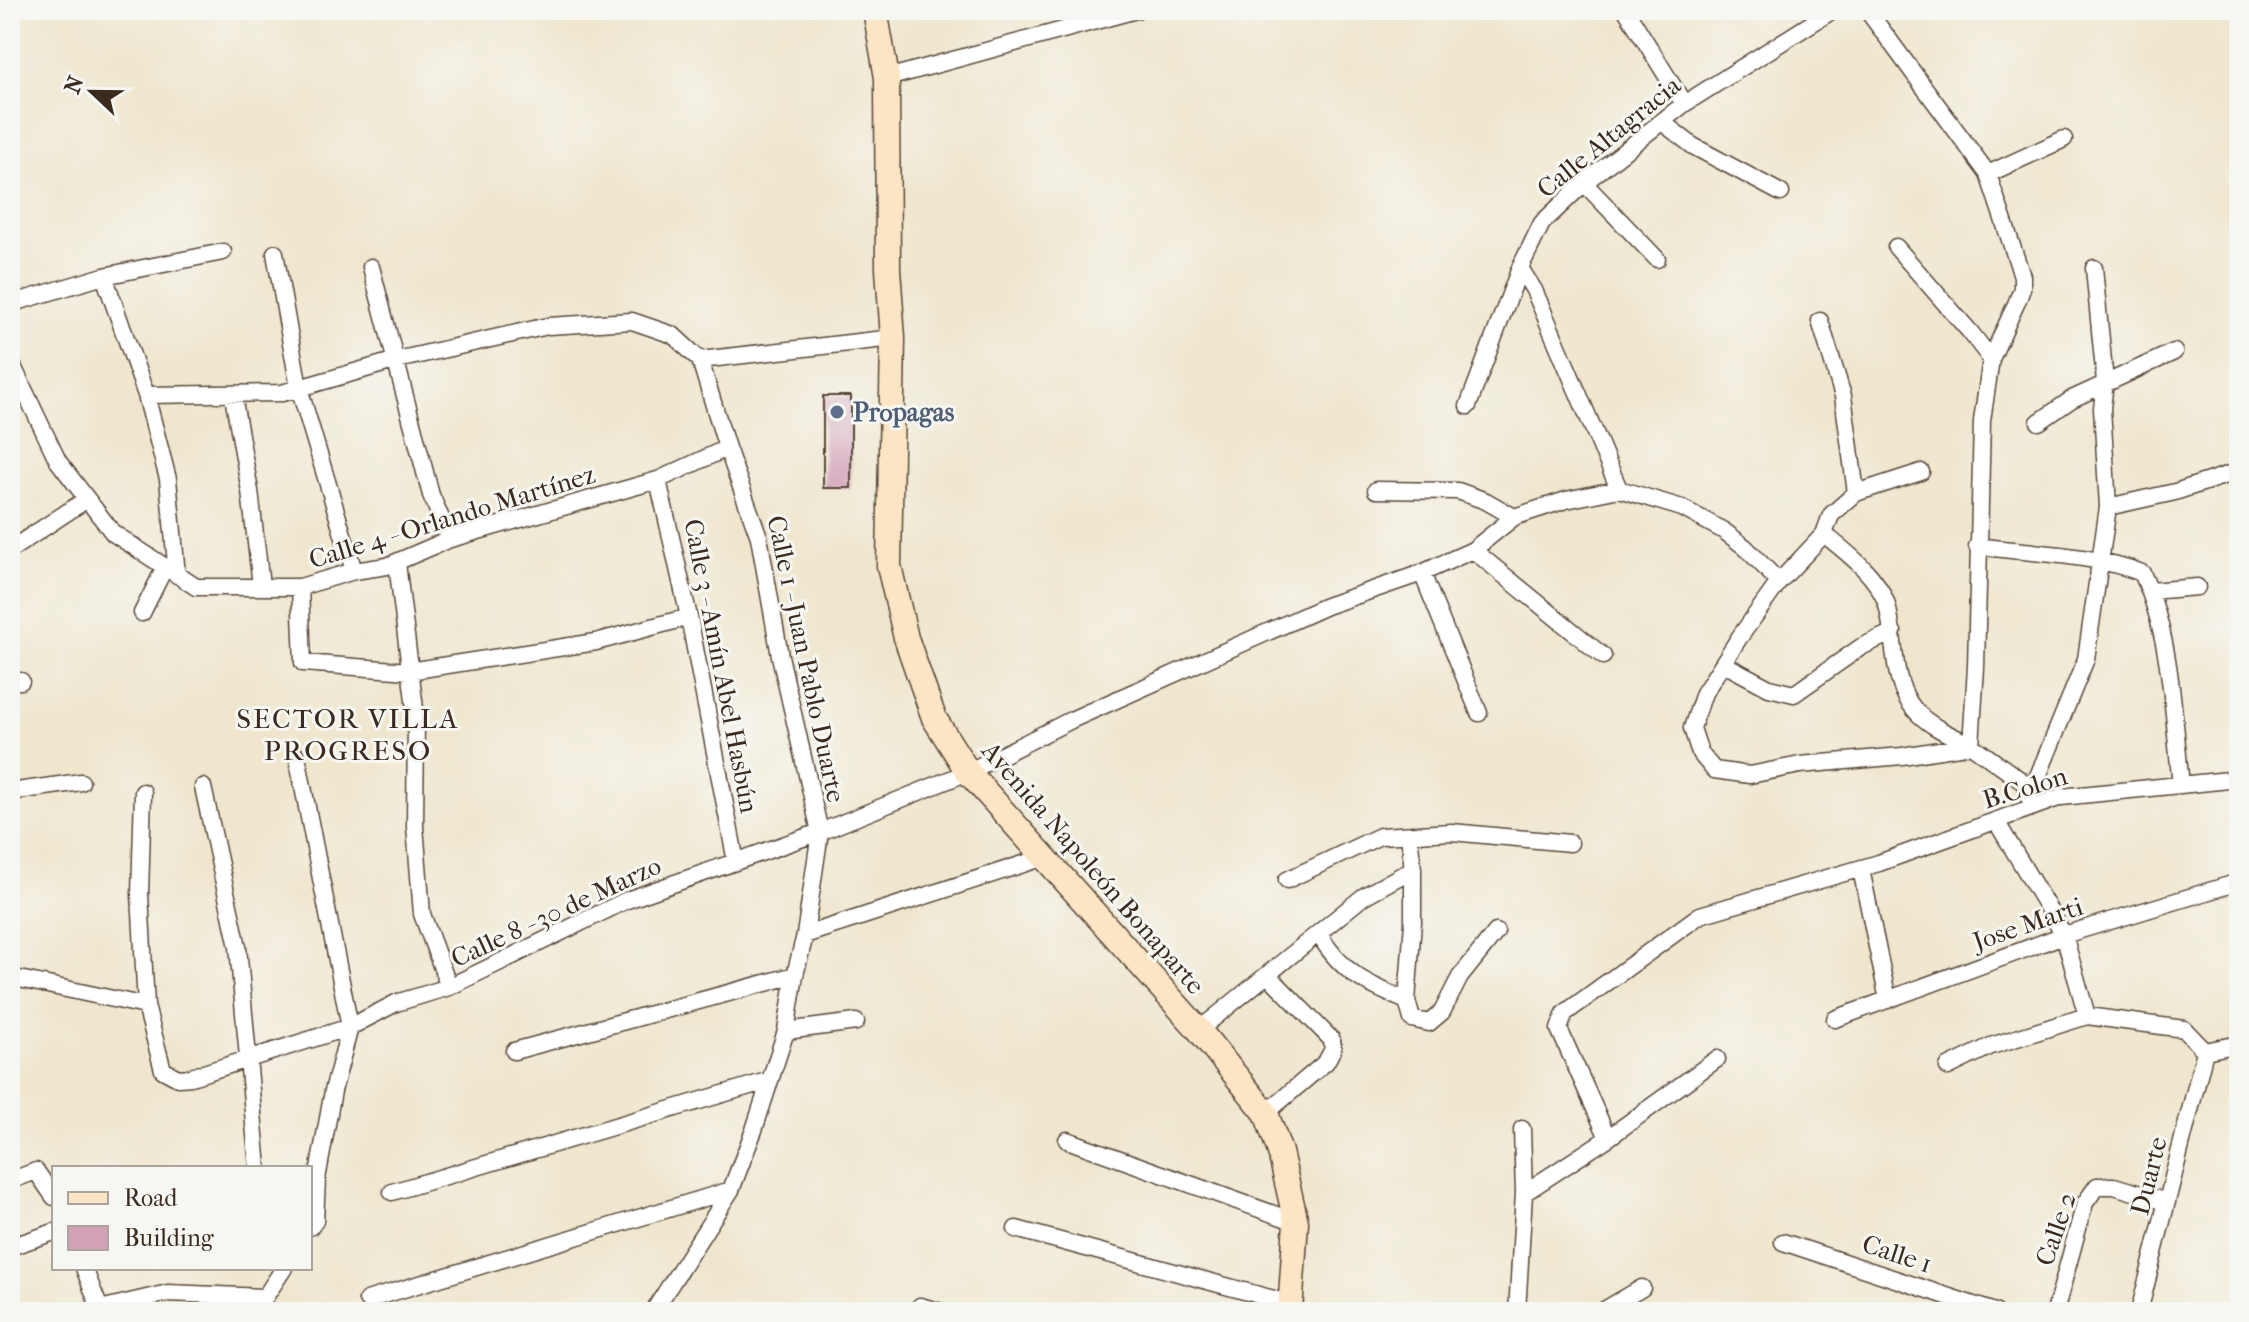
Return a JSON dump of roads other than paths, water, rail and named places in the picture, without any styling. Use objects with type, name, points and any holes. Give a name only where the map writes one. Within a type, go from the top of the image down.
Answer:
[{"type":"main road","name":"Avenida Napoleón Bonaparte","points":[[875,10],[887,78],[888,269],[893,338],[889,566],[906,638],[934,718],[968,772],[1199,1030],[1266,1113],[1280,1152],[1296,1222],[1291,1308]]},
{"type":"street","points":[[887,78],[1136,10]]},
{"type":"street","points":[[1626,10],[1684,104]]},
{"type":"street","name":"Calle Altagracia","points":[[1468,406],[1520,268],[1542,223],[1584,183],[1684,104],[1812,15],[1833,10]]},
{"type":"street","points":[[1867,10],[1988,174],[2022,276],[2022,289],[1991,359],[1982,421],[1971,745]]},
{"type":"street","points":[[1662,122],[1693,146],[1781,193]]},
{"type":"street","points":[[1988,174],[2064,139]]},
{"type":"street","points":[[1584,183],[1657,259]]},
{"type":"street","points":[[1896,247],[1991,359]]},
{"type":"street","points":[[10,304],[104,276],[223,252]]},
{"type":"street","points":[[275,253],[299,388],[354,571]]},
{"type":"street","points":[[371,267],[431,495],[450,539]]},
{"type":"street","points":[[1520,268],[1534,290],[1619,489]]},
{"type":"street","points":[[2024,811],[2086,659],[2108,507],[2102,408],[2105,382],[2094,268]]},
{"type":"street","points":[[104,276],[146,395],[168,479],[171,571],[142,613]]},
{"type":"street","points":[[146,395],[282,393],[397,360],[548,326],[632,321],[673,335],[700,360],[893,338]]},
{"type":"street","points":[[1820,321],[1843,396],[1856,493]]},
{"type":"street","points":[[2039,422],[2072,399],[2174,352]]},
{"type":"street","name":"Calle 4 - Orlando Martínez","points":[[10,360],[58,461],[113,533],[196,587],[300,587],[354,571],[397,563],[450,539],[658,480],[727,448]]},
{"type":"street","name":"Calle 1 - Juan Pablo Duarte","points":[[700,360],[759,537],[780,656],[820,832]]},
{"type":"street","points":[[233,396],[250,491],[261,586]]},
{"type":"street","points":[[2108,507],[2175,492],[2239,471]]},
{"type":"street","points":[[1921,472],[1856,493],[1831,515],[1824,534],[1779,582],[1704,693],[1692,728],[1700,753],[1714,770],[1750,775],[1800,765],[1902,756],[1971,745]]},
{"type":"street","name":"Calle 3 - Amín Abel Hasbún","points":[[658,480],[689,617],[736,862]]},
{"type":"street","points":[[1376,490],[1458,491],[1486,501],[1514,517],[1566,500],[1619,489],[1682,508],[1724,531],[1745,547],[1779,582]]},
{"type":"street","points":[[10,550],[87,499]]},
{"type":"street","name":"Calle 8 - 30 de Marzo","points":[[146,1006],[163,1070],[178,1078],[191,1077],[350,1027],[396,1003],[449,987],[627,900],[820,832],[968,772],[1071,720],[1326,606],[1422,573],[1473,550],[1514,517]]},
{"type":"street","points":[[1824,534],[1861,564],[1885,600],[1893,632],[1895,661],[1904,693],[1917,714],[1929,725],[1971,745],[2016,780],[2033,789]]},
{"type":"street","points":[[1977,546],[2100,562],[2142,573],[2150,591],[2165,655],[2181,785]]},
{"type":"street","points":[[1473,550],[1603,656]]},
{"type":"street","points":[[397,563],[416,717],[415,826],[422,914],[449,987]]},
{"type":"street","points":[[1422,573],[1479,713]]},
{"type":"street","points":[[300,587],[303,663],[409,671],[596,642],[689,617]]},
{"type":"street","points":[[2150,591],[2197,587]]},
{"type":"street","points":[[1724,664],[1769,688],[1794,694],[1861,647],[1893,632]]},
{"type":"street","points":[[297,756],[350,1027],[333,1091],[312,1223]]},
{"type":"street","name":"B.Colon","points":[[1608,1138],[1559,1029],[1565,1013],[1700,915],[1861,869],[2061,797],[2239,779]]},
{"type":"street","points":[[10,792],[81,782]]},
{"type":"street","points":[[203,787],[238,947],[258,1166]]},
{"type":"street","points":[[10,977],[146,1006],[140,894],[143,792]]},
{"type":"street","points":[[1996,821],[2064,935],[2087,1016]]},
{"type":"street","points":[[653,1312],[731,1190],[770,1080],[786,1031],[805,935],[820,832]]},
{"type":"street","points":[[1287,880],[1380,836],[1452,832],[1570,843]]},
{"type":"street","points":[[1409,835],[1413,869],[1413,922],[1407,1001],[1412,1019],[1429,1023],[1442,1012],[1460,977],[1496,932]]},
{"type":"street","points":[[805,935],[1045,857]]},
{"type":"street","points":[[1199,1030],[1364,896],[1413,869]]},
{"type":"street","points":[[1861,869],[1888,1000]]},
{"type":"street","name":"Jose Marti","points":[[1835,1019],[2064,935],[2239,882]]},
{"type":"street","points":[[1319,934],[1330,953],[1361,982],[1407,1001]]},
{"type":"street","points":[[514,1051],[795,975]]},
{"type":"street","points":[[1266,1113],[1326,1062],[1333,1049],[1332,1040],[1268,975]]},
{"type":"street","points":[[1948,1067],[1991,1046],[2087,1016],[2184,1029],[2205,1051],[2239,1044]]},
{"type":"street","points":[[786,1031],[856,1022]]},
{"type":"street","name":"Duarte","points":[[2139,1312],[2205,1051]]},
{"type":"street","points":[[1524,1193],[1608,1138],[1717,1059]]},
{"type":"street","points":[[392,1192],[770,1080]]},
{"type":"street","points":[[1517,1312],[1524,1193],[1522,1129]]},
{"type":"street","points":[[1067,1140],[1296,1222]]},
{"type":"street","points":[[10,1181],[36,1171],[52,1194]]},
{"type":"street","name":"Calle 2","points":[[2055,1312],[2085,1203],[2097,1186],[2114,1186],[2167,1202]]},
{"type":"street","points":[[367,1300],[731,1190]]},
{"type":"street","points":[[1016,1229],[1291,1308]]},
{"type":"street","points":[[10,1247],[52,1233]]},
{"type":"street","name":"Calle 1","points":[[1783,1242],[1995,1312]]},
{"type":"street","points":[[84,1270],[94,1310],[168,1293],[265,1297]]},
{"type":"street","points":[[248,1312],[265,1297],[283,1270]]},
{"type":"street","points":[[1601,1312],[1642,1288]]},
{"type":"street","points":[[920,1306],[941,1312]]},
{"type":"place","name":"Propagas","points":[[837,412]]},
{"type":"district","name":"SECTOR VILLA PROGRESO","points":[[348,734]]}]
